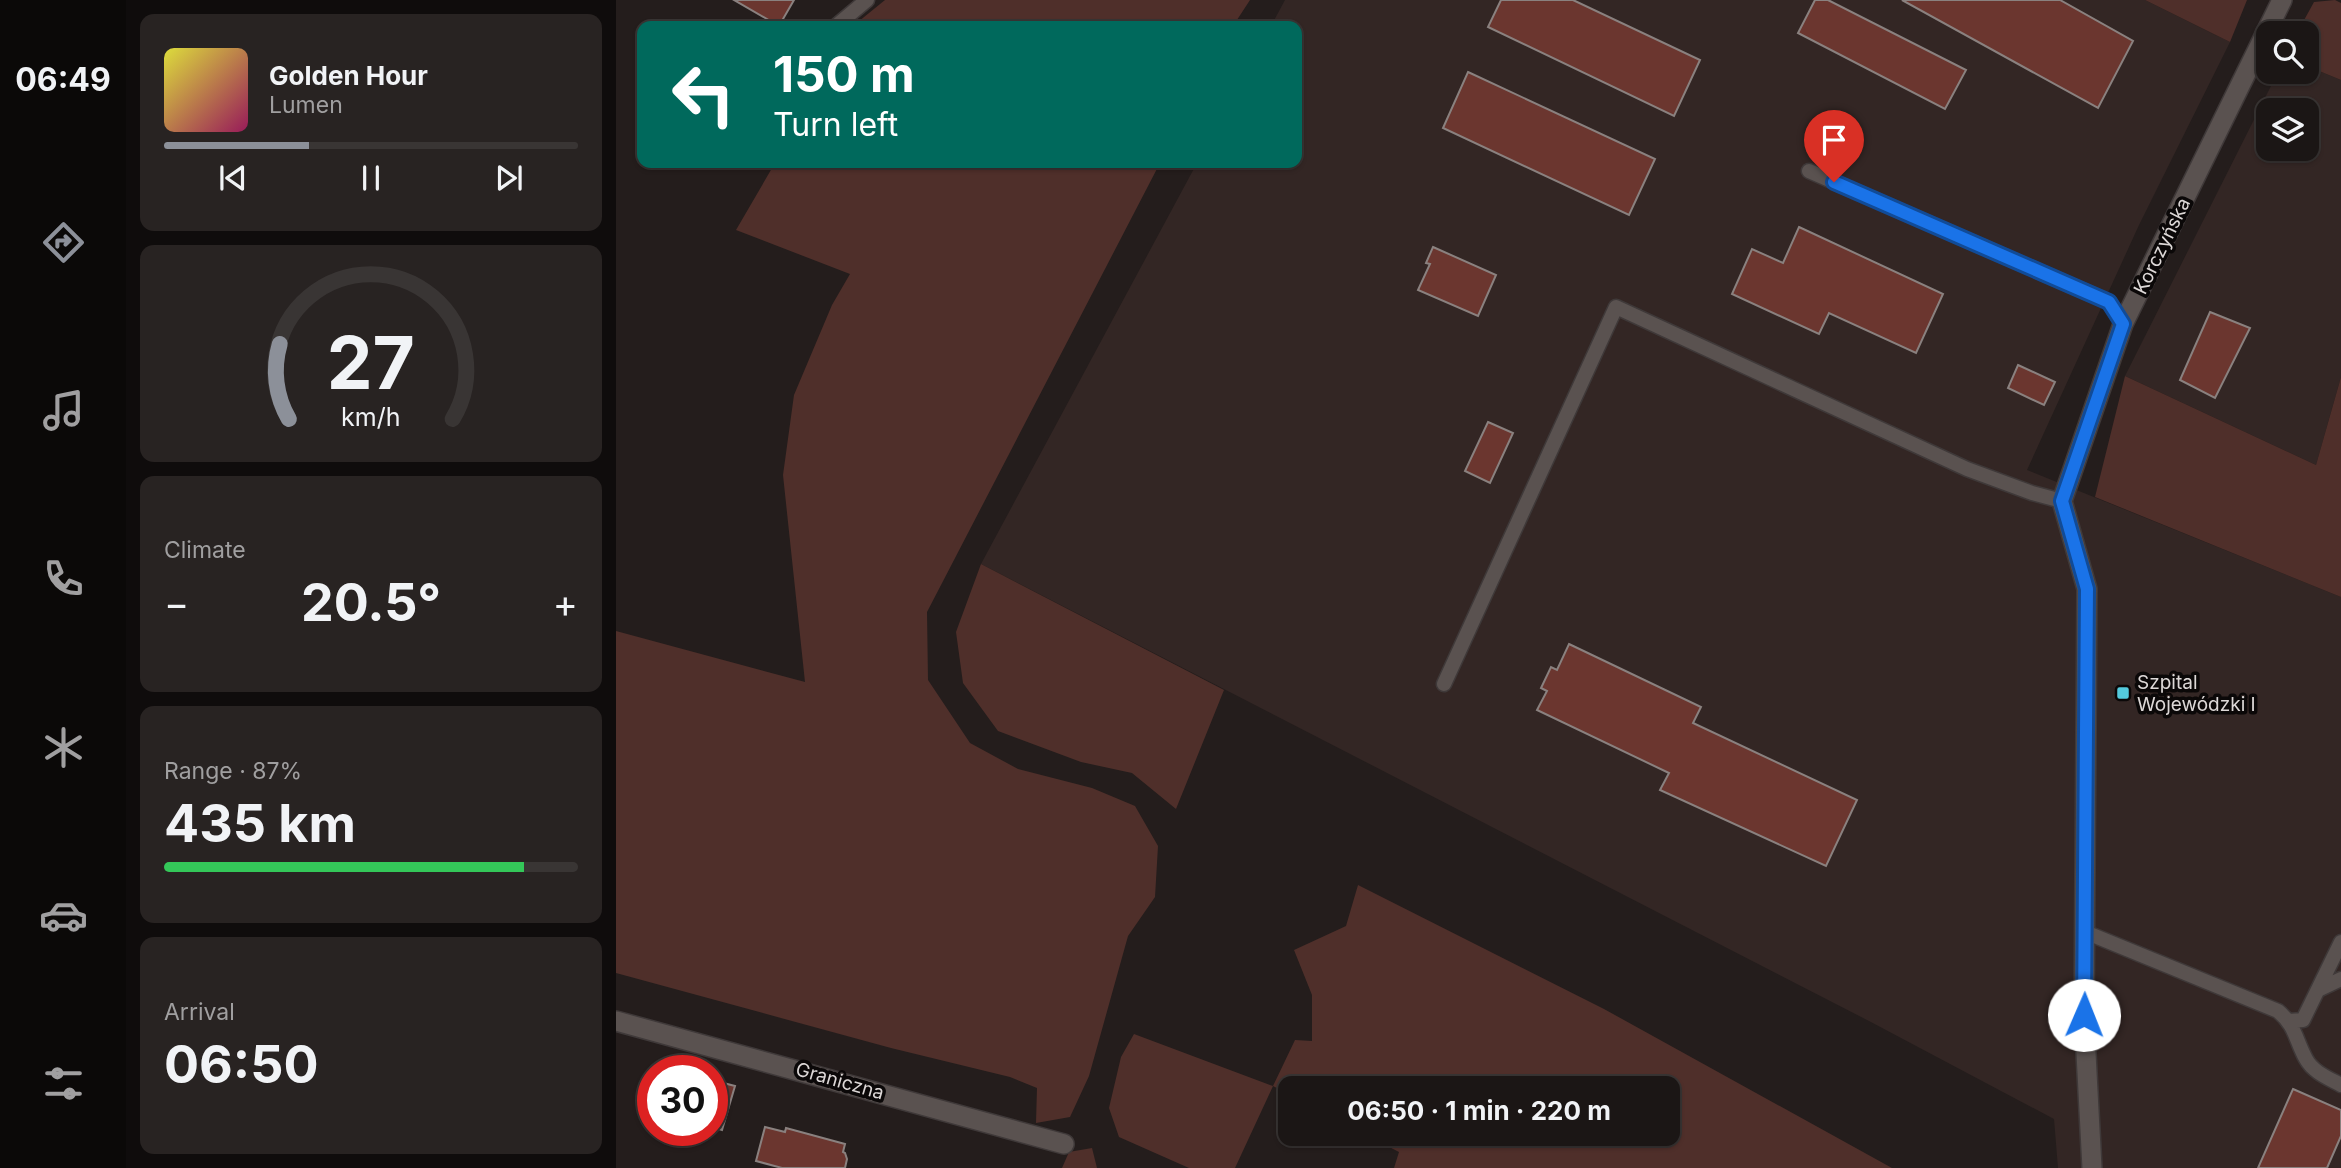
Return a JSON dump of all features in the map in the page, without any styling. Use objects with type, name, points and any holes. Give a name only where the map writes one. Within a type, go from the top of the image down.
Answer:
[{"type":"street","name":"Korczyńska","points":[[2062,501],[2123,324],[2282,0]]},
{"type":"street","points":[[2062,501],[2087,589],[2084,1015],[2092,1168]]},
{"type":"street","name":"Graniczna","points":[[616,1021],[1064,1144]]},
{"type":"lane","points":[[842,21],[867,0]]},
{"type":"lane","points":[[1809,171],[2109,302],[2123,324]]},
{"type":"lane","points":[[1444,684],[1616,307],[1967,469],[2062,501]]},
{"type":"lane","points":[[2085,932],[2278,1011],[2289,1021],[2306,1059],[2315,1071],[2341,1085]]},
{"type":"lane","points":[[2289,1021],[2303,1020],[2341,942]]},
{"type":"lane","points":[[2318,989],[2341,979]]},
{"type":"shaded area","points":[[885,0],[1250,0],[1236,21],[859,21]]},
{"type":"shaded area","points":[[1285,0],[2145,0],[2230,42],[2139,225],[2027,470],[2341,597],[2341,1168],[2058,1168],[2054,1119],[981,564],[1194,168],[1302,168],[1302,21],[1274,21]]},
{"type":"shaded area","points":[[2145,0],[2247,0],[2230,42]]},
{"type":"shaded area","points":[[2335,0],[2341,3],[2341,80],[2319,71],[2319,21],[2304,21],[2314,2]]},
{"type":"shaded area","points":[[2319,71],[2341,80],[2341,377],[2316,465],[2125,376],[2256,116],[2256,161],[2319,161],[2319,98],[2265,98],[2272,84],[2319,84]]},
{"type":"shaded area","points":[[772,168],[1157,168],[927,612],[928,680],[970,743],[1018,769],[1092,788],[1135,806],[1158,846],[1155,897],[1128,936],[1089,1076],[1070,1117],[1036,1123],[1037,1088],[1010,1077],[891,1048],[616,973],[616,631],[805,682],[783,475],[794,395],[832,305],[850,274],[736,230]]},
{"type":"shaded area","points":[[2125,376],[2316,465],[2341,377],[2341,597],[2095,497]]},
{"type":"shaded area","points":[[981,564],[1224,690],[1176,809],[1132,773],[1081,762],[998,731],[963,683],[956,632]]},
{"type":"shaded area","points":[[1358,885],[1604,1009],[1892,1168],[1394,1168],[1399,1152],[1387,1146],[1680,1146],[1680,1076],[1278,1076],[1278,1089],[1273,1086],[1295,1040],[1312,1041],[1312,995],[1294,950],[1346,926]]},
{"type":"shaded area","points":[[1134,1034],[1273,1086],[1235,1168],[1189,1168],[1119,1137],[1109,1108],[1121,1057]]},
{"type":"shaded area","points":[[1092,1148],[1097,1168],[1062,1168],[1069,1152]]},
{"type":"building","points":[[734,0],[794,0],[782,21],[770,21]]},
{"type":"building","points":[[1501,0],[1573,0],[1700,60],[1674,116],[1488,27]]},
{"type":"building","points":[[1815,0],[1828,0],[1966,70],[1945,109],[1798,33]]},
{"type":"building","points":[[1902,0],[2060,0],[2133,41],[2098,108]]},
{"type":"building","points":[[1468,72],[1655,159],[1629,215],[1443,128]]},
{"type":"building","points":[[1799,227],[1943,294],[1916,353],[1829,313],[1819,334],[1732,294],[1752,249],[1783,263]]},
{"type":"building","points":[[1433,247],[1496,275],[1478,316],[1418,290],[1430,264],[1426,263]]},
{"type":"building","points":[[2210,312],[2250,328],[2215,398],[2180,380]]},
{"type":"building","points":[[2018,365],[2055,382],[2044,405],[2008,388]]},
{"type":"building","points":[[1488,422],[1513,433],[1490,483],[1465,471]]},
{"type":"building","points":[[1569,644],[1701,707],[1693,723],[1857,800],[1826,866],[1660,790],[1669,773],[1537,710],[1547,691],[1541,688],[1551,667],[1557,670]]},
{"type":"building","points":[[728,1084],[735,1086],[728,1110]]},
{"type":"building","points":[[2293,1089],[2341,1110],[2341,1136],[2327,1168],[2258,1168]]},
{"type":"building","points":[[765,1127],[785,1132],[786,1128],[845,1144],[845,1168],[782,1168],[756,1161]]},
{"type":"place","name":"Szpital Wojewódzki I","points":[[2123,693]]},
{"type":"route","points":[[1834,182],[2109,302],[2123,324],[2062,501],[2087,589],[2084,1015]]}]
